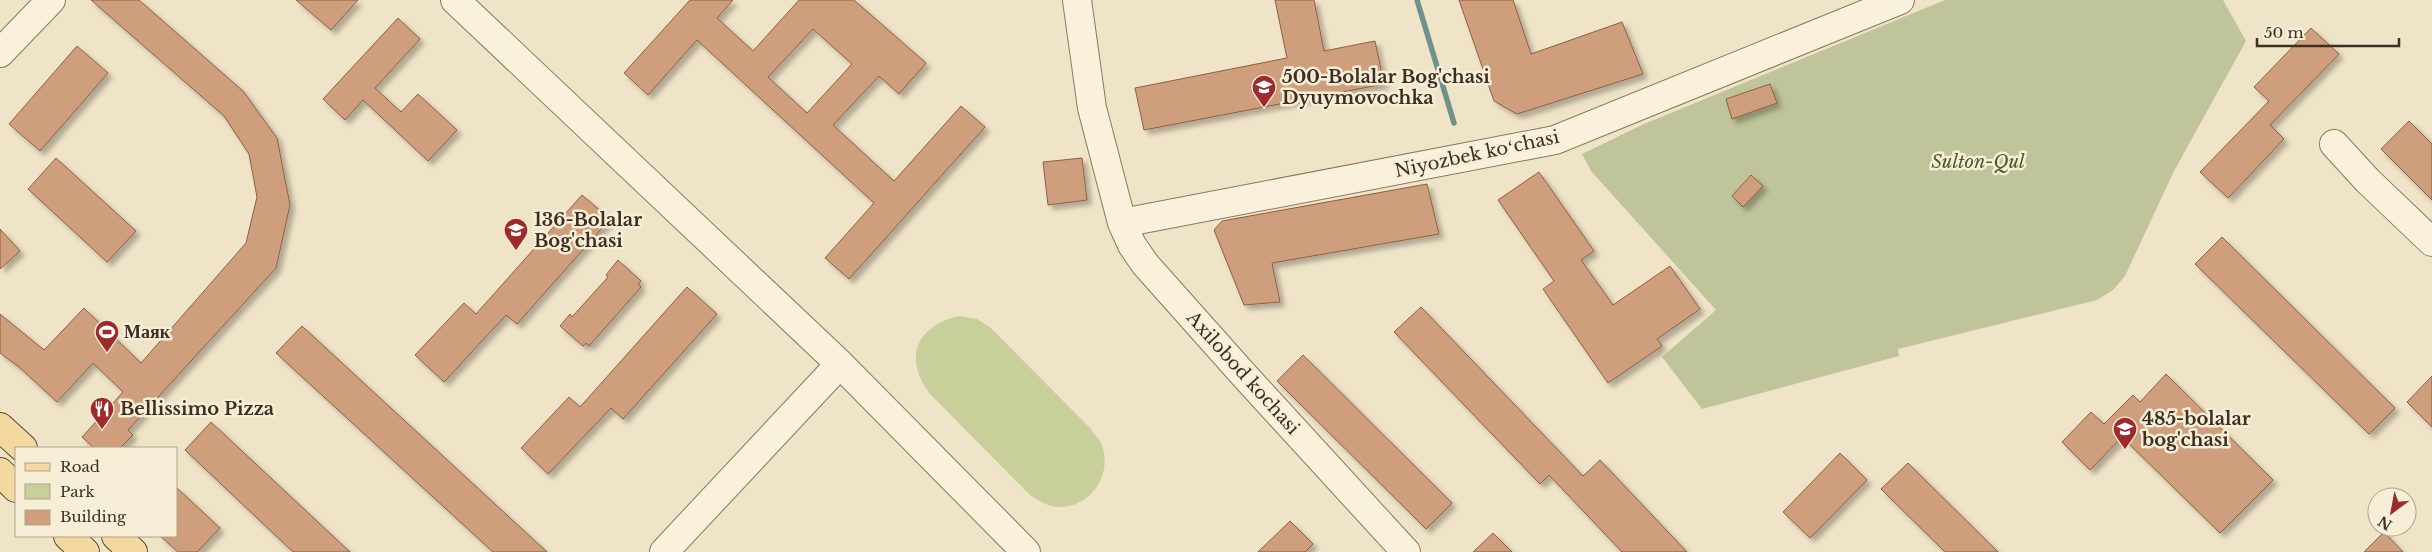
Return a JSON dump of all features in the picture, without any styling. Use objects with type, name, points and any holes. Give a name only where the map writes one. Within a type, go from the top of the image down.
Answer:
[{"type":"main road","points":[[0,427],[22,447]]},
{"type":"main road","points":[[0,472],[15,487]]},
{"type":"main road","points":[[69,537],[85,552]]},
{"type":"main road","points":[[117,537],[133,552]]},
{"type":"street","points":[[0,53],[51,0]]},
{"type":"street","points":[[455,0],[840,364],[1026,552]]},
{"type":"street","name":"Axilobod kochasi","points":[[1078,0],[1092,108],[1122,223],[1132,245],[1145,264],[1243,374],[1406,552]]},
{"type":"street","name":"Niyozbek koʻchasi","points":[[1122,223],[1554,140],[1900,0]]},
{"type":"street","points":[[2334,144],[2368,181],[2432,242]]},
{"type":"street","points":[[664,552],[840,364]]},
{"type":"green space","name":"Sulton-Qul","points":[[1945,0],[2223,0],[2246,41],[2174,171],[2125,276],[2113,290],[2097,300],[1898,349],[1899,356],[1702,409],[1662,357],[1716,310],[1591,171],[1582,154],[1644,124]]},
{"type":"green space","points":[[959,316],[977,319],[991,328],[1091,429],[1100,441],[1104,456],[1102,477],[1091,494],[1083,501],[1073,505],[1058,507],[1045,504],[1030,495],[930,394],[917,368],[916,356],[918,345],[933,327]]},
{"type":"building","points":[[91,0],[139,0],[243,91],[277,138],[290,205],[276,268],[128,430],[133,435],[121,447],[93,447],[82,437],[123,392],[93,363],[57,402],[19,367],[0,353],[0,314],[44,350],[84,308],[141,363],[246,243],[257,197],[249,154],[224,116]]},
{"type":"building","points":[[296,0],[358,0],[331,30]]},
{"type":"building","points":[[690,0],[733,0],[717,18],[753,51],[799,0],[854,0],[926,63],[899,94],[879,76],[833,125],[894,181],[961,106],[985,127],[849,279],[825,258],[874,203],[697,40],[648,95],[624,73]],"holes":[[[813,29],[852,64],[807,113],[768,77]]]},
{"type":"building","points":[[1275,0],[1314,0],[1324,51],[1375,41],[1384,84],[1144,130],[1135,88],[1287,58]]},
{"type":"building","points":[[1459,0],[1513,0],[1531,54],[1622,22],[1643,74],[1517,114],[1494,101]]},
{"type":"building","points":[[398,18],[420,39],[375,88],[401,112],[418,94],[457,130],[428,161],[363,100],[345,120],[323,99]]},
{"type":"building","points":[[2311,28],[2339,54],[2270,125],[2284,139],[2228,198],[2200,172],[2269,101],[2254,87]]},
{"type":"building","points":[[77,46],[108,73],[40,151],[9,124]]},
{"type":"building","points":[[1770,84],[1777,103],[1732,119],[1726,99]]},
{"type":"building","points":[[2409,121],[2432,144],[2432,200],[2381,149]]},
{"type":"building","points":[[56,158],[136,231],[107,262],[28,189]]},
{"type":"building","points":[[1082,158],[1087,200],[1048,205],[1043,162]]},
{"type":"building","points":[[1539,172],[1594,251],[1581,260],[1613,305],[1670,266],[1700,309],[1657,339],[1662,346],[1608,383],[1543,289],[1554,281],[1498,200]]},
{"type":"building","points":[[1751,175],[1763,186],[1743,207],[1732,196]]},
{"type":"building","points":[[1427,184],[1439,234],[1272,263],[1280,302],[1244,305],[1214,230],[1222,221]]},
{"type":"building","points":[[582,195],[610,219],[517,324],[506,315],[444,382],[415,355],[464,303],[476,314]]},
{"type":"building","points":[[0,229],[20,251],[0,269]]},
{"type":"building","points":[[2222,237],[2395,408],[2369,434],[2195,264]]},
{"type":"building","points":[[618,260],[641,281],[638,284],[641,287],[589,346],[586,343],[583,346],[560,326],[570,314],[572,317],[608,277],[606,275]]},
{"type":"building","points":[[687,287],[717,314],[623,419],[611,408],[548,474],[521,448],[569,397],[580,407]]},
{"type":"building","points":[[1421,307],[1583,476],[1600,460],[1687,552],[1622,552],[1549,475],[1540,484],[1394,332]]},
{"type":"building","points":[[302,326],[547,552],[493,552],[276,353]]},
{"type":"building","points":[[1303,355],[1452,503],[1426,529],[1277,381]]},
{"type":"building","points":[[2166,374],[2273,480],[2220,533],[2122,437],[2090,470],[2062,442],[2091,412],[2104,424],[2133,395],[2140,402]]},
{"type":"building","points":[[2432,376],[2432,427],[2407,402]]},
{"type":"building","points":[[211,422],[350,552],[293,552],[185,450]]},
{"type":"building","points":[[1840,453],[1867,480],[1810,538],[1783,512]]},
{"type":"building","points":[[1908,463],[1998,552],[1945,552],[1881,489]]},
{"type":"building","points":[[178,489],[220,528],[197,552],[178,552],[161,537],[178,537]]},
{"type":"building","points":[[1290,521],[1313,544],[1305,552],[1258,552]]},
{"type":"building","points":[[1493,533],[1512,552],[1473,552]]},
{"type":"building","points":[[2379,537],[2389,537],[2403,552],[2364,552]]},
{"type":"waterway","points":[[1417,0],[1454,123]]},
{"type":"place","name":"500-Bolalar Bog'chasi Dyuymovochka","points":[[1264,108]]},
{"type":"place","name":"136-Bolalar Bog'chasi","points":[[516,251]]},
{"type":"place","name":"Маяк","points":[[107,353]]},
{"type":"place","name":"Bellissimo Pizza","points":[[102,430]]},
{"type":"place","name":"485-bolalar bog'chasi","points":[[2125,450]]}]
